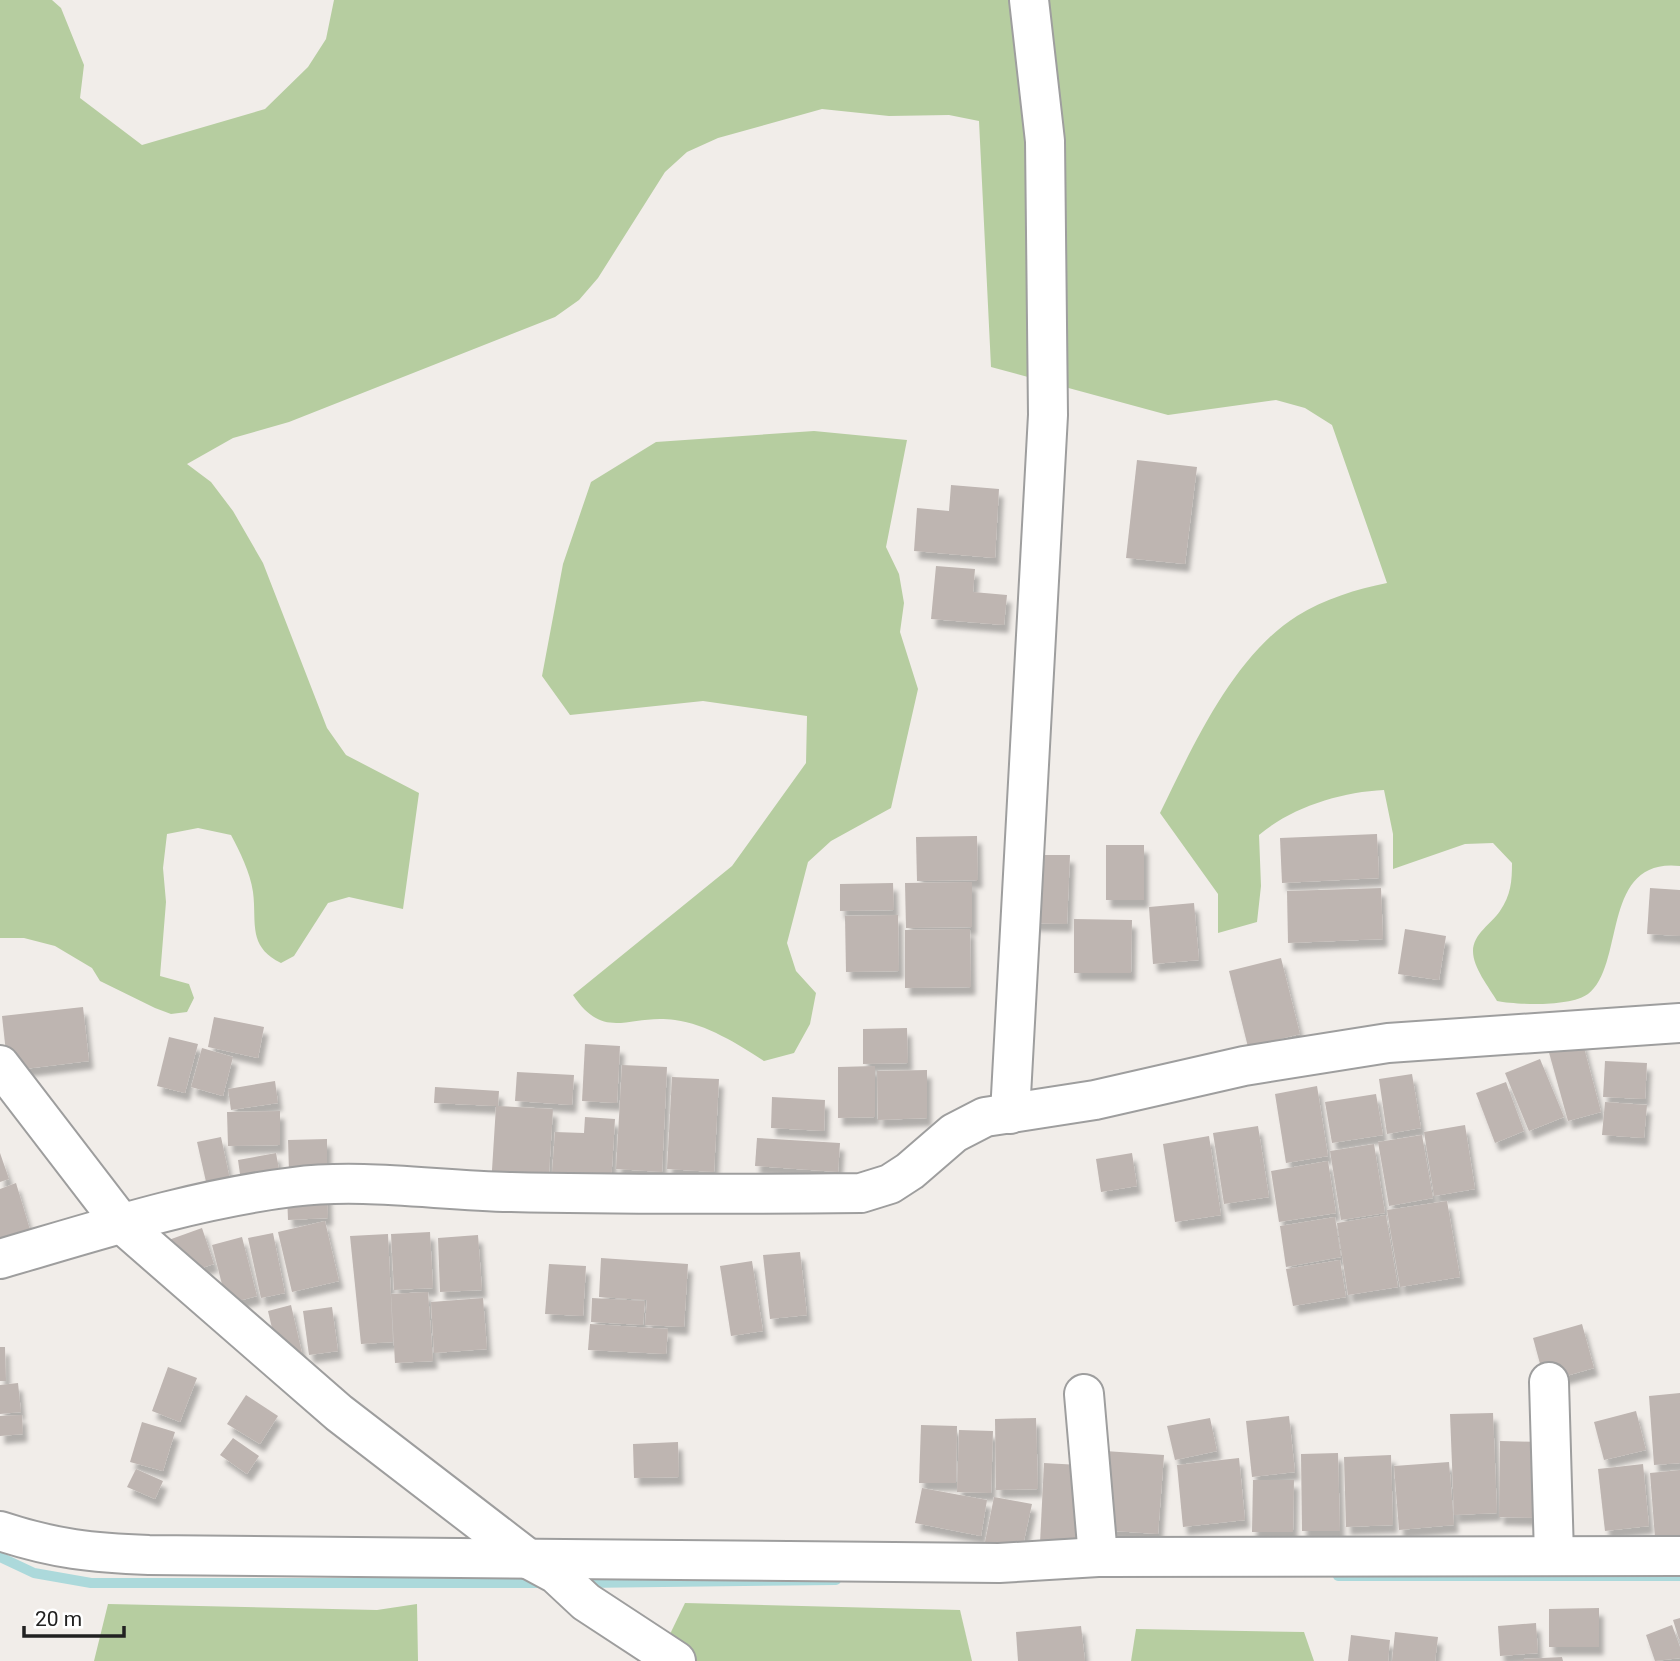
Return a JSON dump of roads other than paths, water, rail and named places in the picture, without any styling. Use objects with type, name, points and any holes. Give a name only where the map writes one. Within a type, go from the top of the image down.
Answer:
[{"type":"street","points":[[1010,1114],[1048,415],[1045,141],[1029,0]]},
{"type":"street","points":[[0,1259],[122,1224],[296,1186],[358,1185],[524,1192],[861,1193],[890,1184],[971,1122],[985,1117],[1095,1100],[1244,1066],[1388,1043],[1680,1023]]},
{"type":"street","points":[[0,1065],[122,1224],[340,1413],[586,1602],[676,1661]]},
{"type":"street","points":[[1549,1382],[1554,1555]]},
{"type":"street","points":[[1084,1394],[1098,1557]]},
{"type":"street","points":[[0,1531],[36,1543],[81,1553],[543,1567],[999,1563],[1098,1557],[1680,1556]]},
{"type":"waterway","points":[[0,1557],[34,1573],[91,1583],[542,1583]]},
{"type":"waterway","points":[[1338,1576],[1680,1576]]},
{"type":"waterway","points":[[582,1583],[836,1580]]}]
